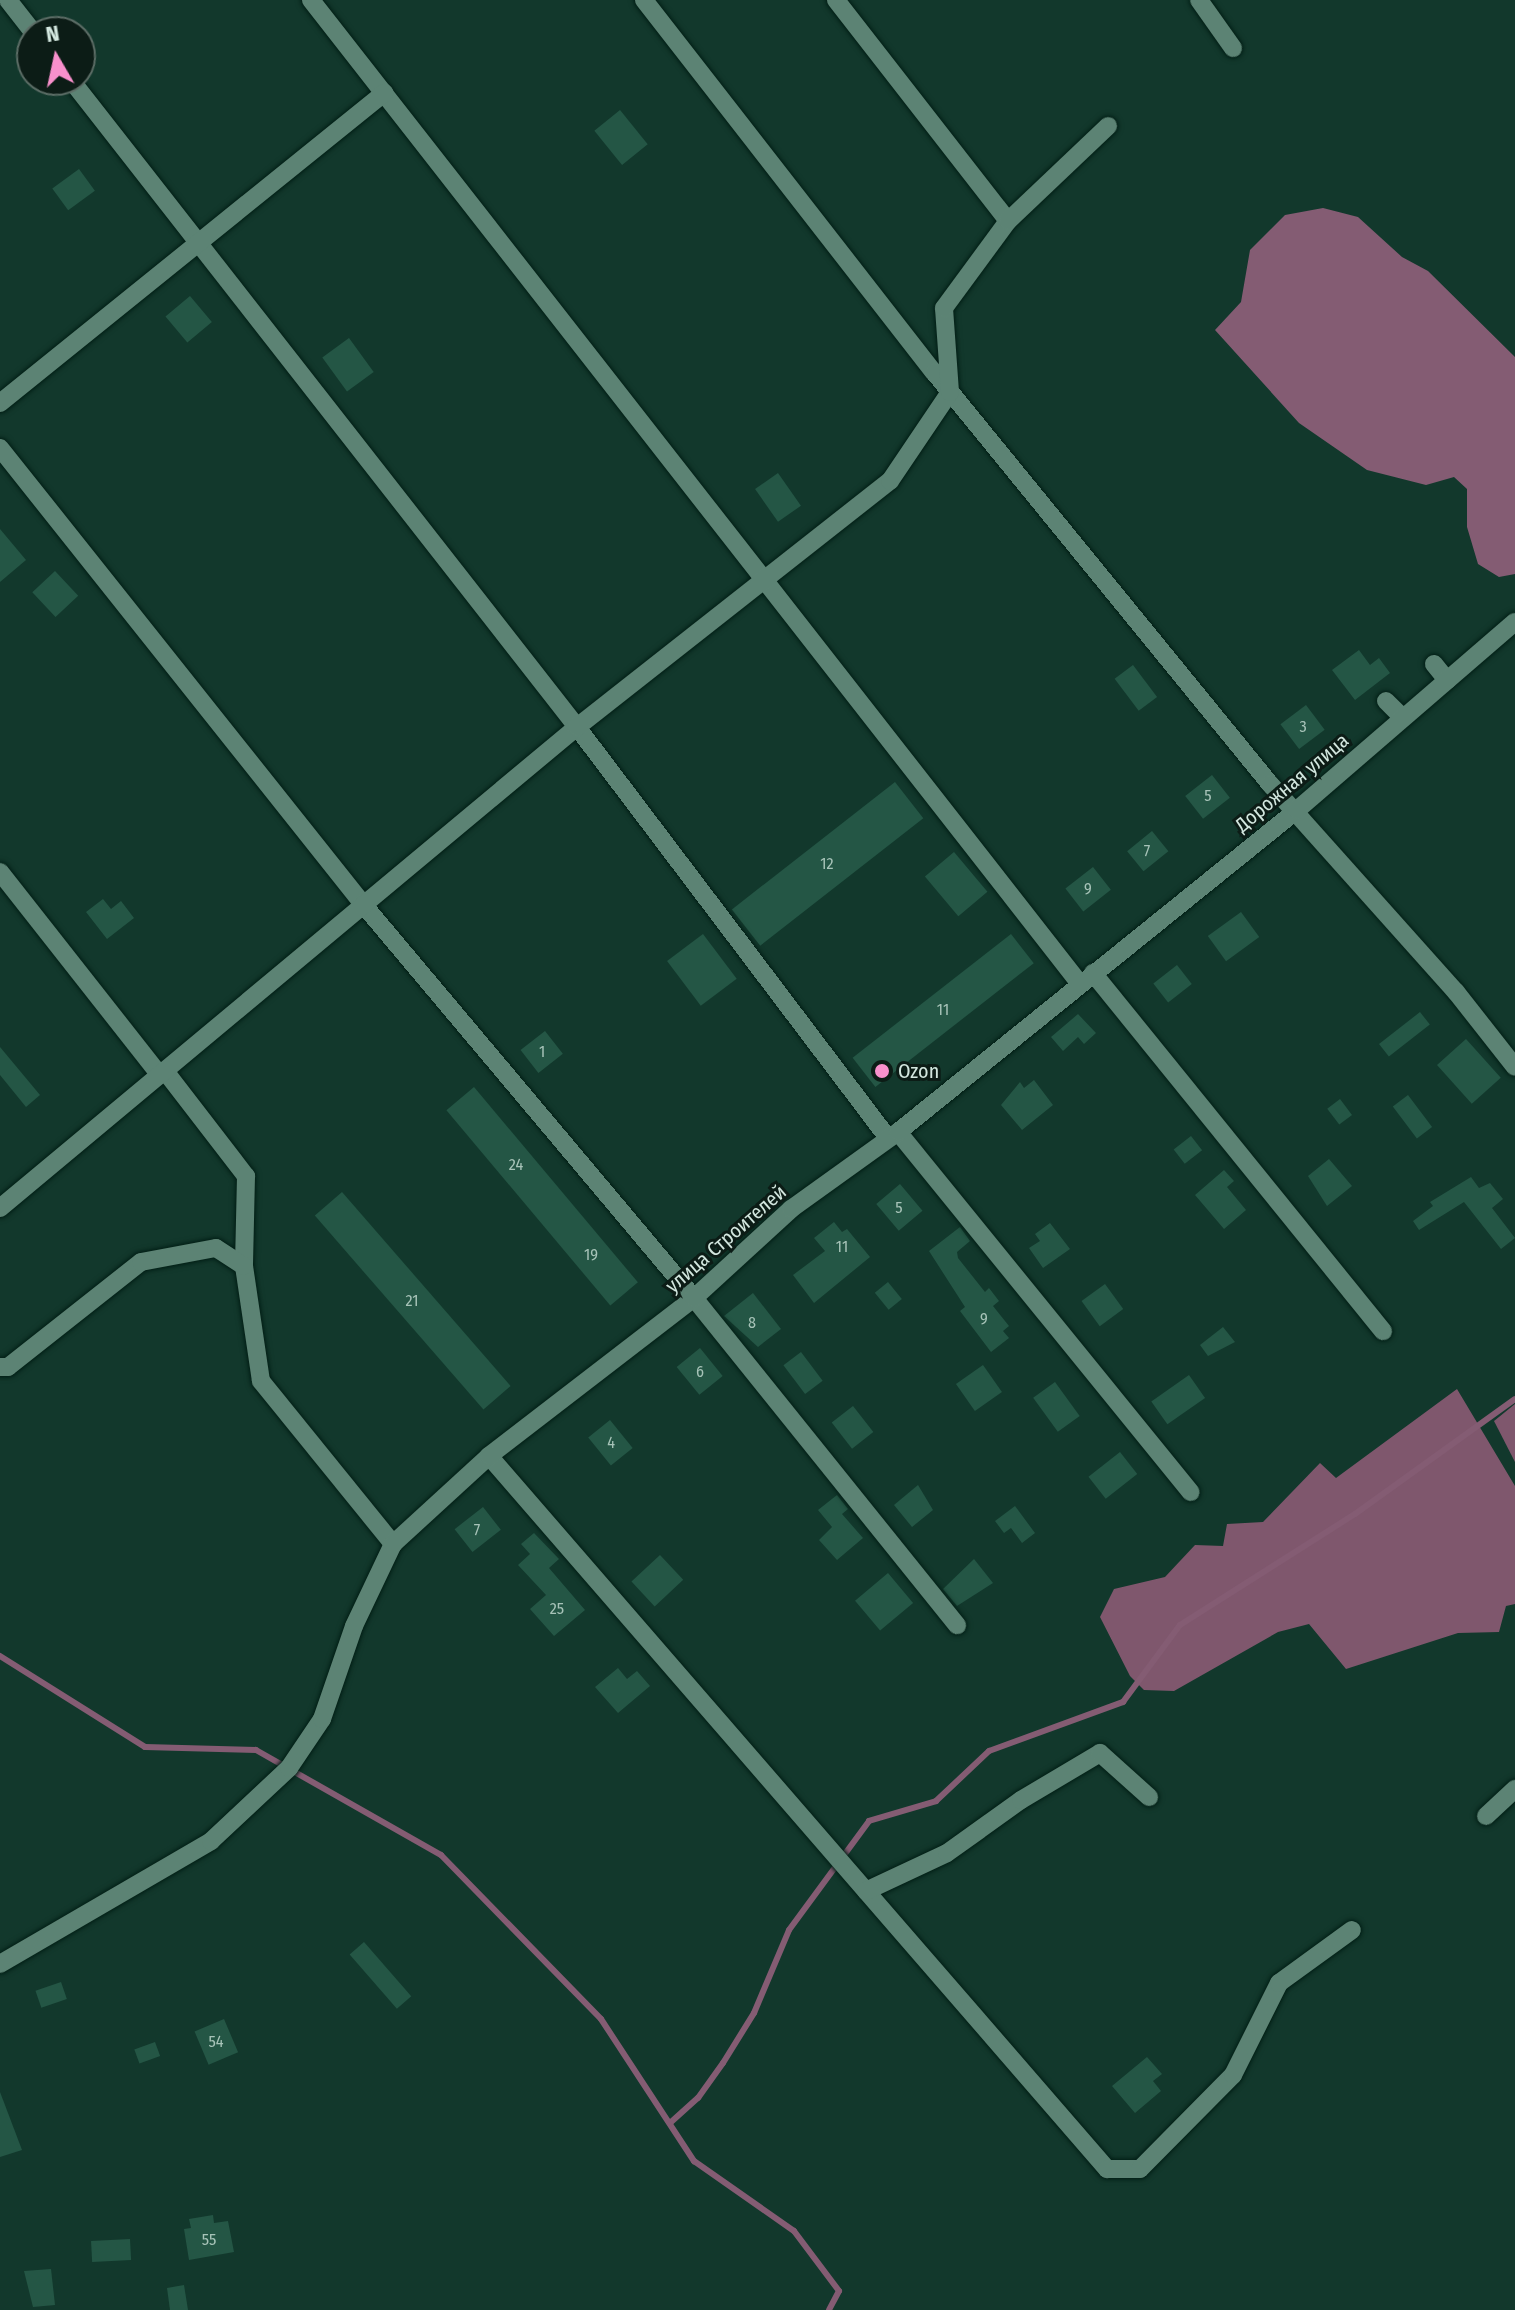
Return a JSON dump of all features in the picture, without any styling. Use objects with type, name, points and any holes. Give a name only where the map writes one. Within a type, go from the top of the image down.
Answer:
[{"type":"street","points":[[8,0],[20,16]]},
{"type":"street","points":[[311,0],[766,580],[1086,979],[1383,1331]]},
{"type":"street","points":[[644,0],[950,392],[1515,1067]]},
{"type":"street","points":[[836,0],[1008,221]]},
{"type":"street","points":[[1199,0],[1233,48]]},
{"type":"street","points":[[0,403],[384,93]]},
{"type":"street","points":[[84,96],[893,1135],[1191,1492]]},
{"type":"street","points":[[0,1208],[362,903],[577,727],[890,481],[950,392],[944,308],[1008,221],[1108,126]]},
{"type":"street","points":[[0,448],[362,903],[694,1298],[957,1625]]},
{"type":"street","name":"Дорожная улица","points":[[1086,979],[1297,810],[1515,622]]},
{"type":"street","points":[[1434,664],[1447,680]]},
{"type":"street","points":[[1386,701],[1403,718]]},
{"type":"street","points":[[0,872],[246,1176],[244,1266],[261,1381],[393,1544],[354,1626],[322,1719],[289,1768],[211,1841],[0,1964]]},
{"type":"street","name":"улица Строителей","points":[[393,1544],[489,1456],[694,1298],[791,1209],[893,1135],[1086,979]]},
{"type":"street","points":[[0,1367],[8,1367],[141,1262],[216,1248],[244,1266]]},
{"type":"street","points":[[489,1456],[1107,2169],[1140,2169],[1233,2075],[1279,1983],[1352,1930]]},
{"type":"street","points":[[866,1891],[947,1853],[1021,1800],[1100,1753],[1149,1797]]},
{"type":"street","points":[[1486,1816],[1515,1789]]},
{"type":"shaded area","points":[[1323,208],[1358,217],[1402,257],[1428,271],[1515,357],[1515,574],[1499,577],[1478,564],[1467,527],[1467,489],[1454,477],[1426,485],[1367,470],[1299,423],[1215,330],[1241,302],[1250,250],[1285,215]]},
{"type":"shaded area","points":[[1457,1389],[1515,1486],[1515,1604],[1506,1606],[1499,1632],[1458,1633],[1346,1669],[1309,1624],[1278,1632],[1174,1691],[1144,1690],[1130,1676],[1100,1617],[1114,1589],[1165,1577],[1195,1545],[1223,1546],[1227,1524],[1263,1522],[1320,1463],[1336,1478]]},
{"type":"shaded area","points":[[1515,1404],[1515,1462],[1494,1421]]},
{"type":"building","points":[[620,110],[648,144],[622,165],[594,131]]},
{"type":"building","points":[[79,169],[95,191],[68,210],[52,188]]},
{"type":"building","points":[[190,296],[212,322],[187,343],[165,317]]},
{"type":"building","points":[[349,338],[374,372],[347,391],[322,357]]},
{"type":"building","points":[[778,473],[801,506],[778,522],[755,489]]},
{"type":"building","points":[[0,529],[26,560],[0,582]]},
{"type":"building","points":[[55,571],[78,596],[56,617],[32,592]]},
{"type":"building","points":[[1359,650],[1370,665],[1379,658],[1390,673],[1355,700],[1332,670]]},
{"type":"building","points":[[1133,665],[1157,697],[1139,711],[1115,679]]},
{"type":"building","points":[[1306,705],[1325,730],[1299,749],[1280,724]]},
{"type":"building","points":[[1212,775],[1230,798],[1203,819],[1185,796]]},
{"type":"building","points":[[895,782],[923,818],[760,946],[732,909]]},
{"type":"building","points":[[1152,831],[1168,851],[1143,871],[1127,851]]},
{"type":"building","points":[[954,852],[987,892],[958,916],[925,876]]},
{"type":"building","points":[[1093,867],[1111,890],[1083,911],[1065,889]]},
{"type":"building","points":[[103,899],[111,909],[121,901],[134,918],[107,939],[86,912]]},
{"type":"building","points":[[1241,912],[1259,937],[1226,961],[1208,936]]},
{"type":"building","points":[[703,934],[737,979],[701,1006],[667,961]]},
{"type":"building","points":[[1011,934],[1034,963],[875,1087],[853,1058]]},
{"type":"building","points":[[1177,965],[1192,984],[1168,1002],[1153,983]]},
{"type":"building","points":[[1420,1012],[1430,1025],[1389,1057],[1379,1044]]},
{"type":"building","points":[[1078,1014],[1096,1033],[1084,1044],[1078,1037],[1063,1051],[1051,1037]]},
{"type":"building","points":[[545,1031],[563,1054],[538,1073],[521,1050]]},
{"type":"building","points":[[1466,1039],[1501,1078],[1472,1104],[1437,1065]]},
{"type":"building","points":[[0,1047],[40,1095],[26,1107],[0,1075]]},
{"type":"building","points":[[1034,1080],[1053,1105],[1022,1130],[1001,1105],[1020,1082],[1024,1088]]},
{"type":"building","points":[[474,1087],[638,1282],[610,1305],[446,1110]]},
{"type":"building","points":[[1408,1095],[1432,1127],[1417,1138],[1393,1106]]},
{"type":"building","points":[[1340,1099],[1352,1115],[1339,1125],[1327,1109]]},
{"type":"building","points":[[1191,1136],[1202,1150],[1185,1164],[1174,1150]]},
{"type":"building","points":[[1329,1159],[1352,1186],[1327,1206],[1308,1176]]},
{"type":"building","points":[[1224,1170],[1234,1181],[1227,1187],[1246,1210],[1224,1229],[1195,1195]]},
{"type":"building","points":[[1471,1177],[1479,1188],[1490,1183],[1503,1199],[1492,1208],[1515,1238],[1501,1249],[1464,1202],[1419,1230],[1413,1221],[1433,1206],[1430,1202]]},
{"type":"building","points":[[900,1184],[922,1211],[899,1231],[876,1204]]},
{"type":"building","points":[[342,1192],[511,1386],[483,1410],[315,1216]]},
{"type":"building","points":[[834,1222],[842,1232],[847,1229],[870,1257],[814,1303],[793,1275],[825,1251],[814,1238]]},
{"type":"building","points":[[1050,1223],[1070,1249],[1043,1268],[1029,1248],[1040,1241],[1035,1234]]},
{"type":"building","points":[[960,1227],[970,1241],[957,1252],[958,1258],[985,1292],[989,1288],[999,1301],[993,1306],[1009,1326],[1003,1331],[1009,1338],[991,1352],[960,1311],[965,1307],[929,1251]]},
{"type":"building","points":[[888,1282],[902,1299],[889,1310],[875,1293]]},
{"type":"building","points":[[1105,1284],[1123,1309],[1100,1326],[1082,1301]]},
{"type":"building","points":[[753,1293],[781,1329],[758,1347],[724,1316]]},
{"type":"building","points":[[1223,1327],[1235,1342],[1208,1356],[1200,1345]]},
{"type":"building","points":[[700,1348],[723,1376],[699,1395],[677,1367]]},
{"type":"building","points":[[801,1352],[823,1381],[805,1394],[783,1365]]},
{"type":"building","points":[[983,1365],[1002,1392],[975,1411],[956,1384]]},
{"type":"building","points":[[1189,1375],[1205,1398],[1167,1424],[1151,1401]]},
{"type":"building","points":[[1055,1382],[1080,1416],[1058,1432],[1033,1398]]},
{"type":"building","points":[[853,1406],[873,1432],[852,1449],[832,1423]]},
{"type":"building","points":[[610,1420],[633,1448],[611,1466],[588,1438]]},
{"type":"building","points":[[1120,1452],[1137,1474],[1106,1499],[1088,1477]]},
{"type":"building","points":[[918,1485],[933,1510],[912,1527],[894,1505]]},
{"type":"building","points":[[837,1495],[848,1509],[842,1514],[863,1538],[837,1560],[819,1540],[832,1527],[818,1510]]},
{"type":"building","points":[[1015,1506],[1035,1533],[1022,1543],[1011,1528],[1004,1533],[995,1521]]},
{"type":"building","points":[[483,1507],[501,1530],[472,1552],[455,1529]]},
{"type":"building","points":[[534,1533],[559,1559],[549,1568],[585,1610],[554,1636],[530,1609],[546,1595],[518,1565],[530,1554],[521,1544]]},
{"type":"building","points":[[660,1555],[683,1580],[655,1606],[631,1582]]},
{"type":"building","points":[[974,1559],[993,1583],[957,1606],[943,1589]]},
{"type":"building","points":[[888,1573],[913,1603],[880,1631],[855,1601]]},
{"type":"building","points":[[618,1668],[627,1679],[637,1671],[650,1686],[618,1713],[595,1687]]},
{"type":"building","points":[[364,1942],[411,1996],[397,2009],[350,1954]]},
{"type":"building","points":[[61,1982],[67,1999],[41,2008],[35,1991]]},
{"type":"building","points":[[224,2019],[238,2052],[209,2065],[195,2032]]},
{"type":"building","points":[[155,2042],[160,2056],[139,2064],[134,2050]]},
{"type":"building","points":[[1147,2057],[1162,2074],[1153,2081],[1161,2091],[1135,2113],[1112,2086]]},
{"type":"building","points":[[0,2092],[22,2150],[0,2157]]},
{"type":"building","points":[[213,2215],[214,2223],[228,2221],[234,2252],[189,2260],[184,2229],[191,2228],[189,2219]]},
{"type":"building","points":[[130,2239],[131,2260],[92,2262],[91,2241]]},
{"type":"building","points":[[51,2269],[55,2305],[33,2307],[24,2271]]},
{"type":"building","points":[[184,2285],[188,2310],[170,2310],[167,2288]]},
{"type":"waterway","points":[[670,2123],[698,2098],[723,2063],[754,2013],[789,1930],[869,1821],[936,1801],[989,1751],[1123,1702],[1180,1625],[1355,1514],[1515,1399]]},
{"type":"waterway","points":[[0,1656],[145,1747],[256,1750],[441,1855],[601,2019],[694,2161],[794,2231],[839,2291],[829,2310]]},
{"type":"place","name":"Ozon","points":[[882,1071]]}]
